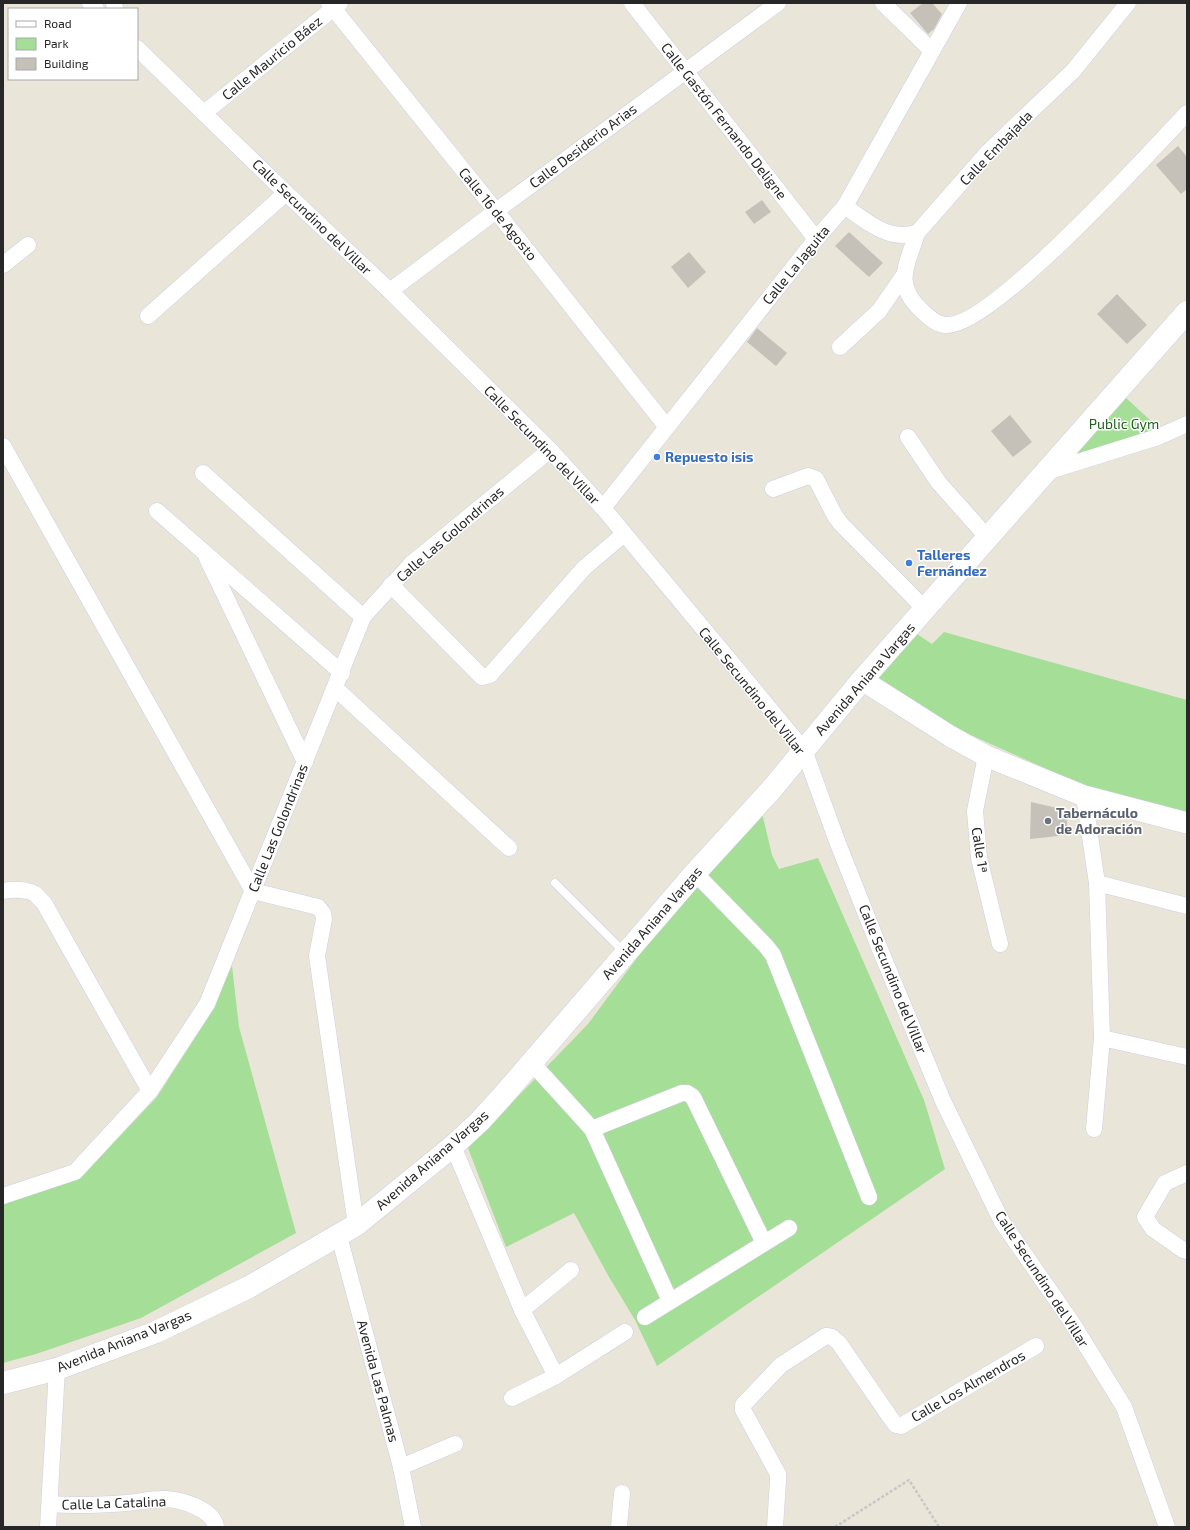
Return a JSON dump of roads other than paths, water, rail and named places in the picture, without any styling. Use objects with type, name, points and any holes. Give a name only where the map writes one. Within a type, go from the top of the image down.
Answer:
[{"type":"main road","name":"Avenida Aniana Vargas","points":[[3,1383],[57,1369],[156,1332],[249,1288],[347,1230],[453,1146],[480,1121],[532,1063],[695,873],[771,790],[862,680],[1187,312]]},
{"type":"street","name":"Calle Gastón Fernando Deligne","points":[[632,3],[816,239]]},
{"type":"street","name":"Calle Desiderio Arias","points":[[390,291],[684,71],[778,3]]},
{"type":"street","points":[[883,3],[932,51]]},
{"type":"street","name":"Calle La Jaguita","points":[[603,508],[666,426],[816,239],[845,206],[959,3]]},
{"type":"street","name":"Calle Embajada","points":[[917,233],[988,152],[1073,71],[1128,3]]},
{"type":"street","name":"Calle Mauricio Báez","points":[[204,113],[334,5]]},
{"type":"street","name":"Calle 16 de Agosto","points":[[334,5],[666,426]]},
{"type":"street","name":"Calle Secundino del Villar","points":[[138,49],[286,193],[390,291],[550,450],[603,508],[804,750],[837,841],[943,1101],[1002,1222],[1070,1321],[1124,1407],[1167,1527]]},
{"type":"street","points":[[904,275],[906,290],[911,300],[933,322],[947,326],[961,322],[986,308],[1032,270],[1099,206],[1187,113]]},
{"type":"street","points":[[148,316],[286,193]]},
{"type":"street","points":[[840,347],[879,312],[904,275],[917,233],[900,235],[879,228],[864,221],[845,206]]},
{"type":"street","points":[[3,265],[28,245]]},
{"type":"street","points":[[1046,472],[1158,437],[1187,424]]},
{"type":"street","points":[[908,437],[939,483],[988,538]]},
{"type":"street","points":[[3,446],[253,891]]},
{"type":"street","name":"Calle Las Golondrinas","points":[[3,1196],[75,1172],[150,1091],[207,1004],[336,688],[363,617],[411,564],[550,450]]},
{"type":"street","points":[[203,473],[363,617]]},
{"type":"street","points":[[773,489],[808,476],[816,479],[835,516],[841,524],[925,609]]},
{"type":"street","points":[[157,511],[342,672]]},
{"type":"street","points":[[391,585],[484,678],[490,675],[584,568],[624,534]]},
{"type":"street","points":[[204,552],[305,762]]},
{"type":"street","points":[[862,680],[950,736],[986,756],[1084,796],[1187,823]]},
{"type":"street","points":[[336,688],[510,848]]},
{"type":"street","name":"Calle 1ª","points":[[986,756],[975,811],[979,858],[1000,944]]},
{"type":"street","points":[[1084,796],[1097,883],[1102,1038],[1094,1129]]},
{"type":"street","points":[[695,873],[773,955],[869,1197]]},
{"type":"street","points":[[1097,883],[1187,906]]},
{"type":"street","points":[[3,891],[24,890],[35,894],[44,904],[150,1091]]},
{"type":"street","name":"Avenida Las Palmas","points":[[253,891],[318,907],[323,912],[324,919],[317,956],[347,1230],[401,1467],[413,1527]]},
{"type":"street","points":[[1102,1038],[1187,1057]]},
{"type":"street","points":[[532,1063],[592,1130],[670,1301]]},
{"type":"street","points":[[592,1130],[682,1093],[687,1093],[693,1097],[764,1243]]},
{"type":"street","points":[[453,1146],[522,1310],[556,1376]]},
{"type":"street","points":[[1187,1172],[1165,1183],[1145,1217],[1153,1229],[1183,1250],[1187,1251]]},
{"type":"street","points":[[645,1316],[789,1228]]},
{"type":"street","points":[[522,1310],[571,1270]]},
{"type":"street","points":[[512,1398],[556,1376],[625,1332]]},
{"type":"street","name":"Calle Los Almendros","points":[[775,1527],[778,1474],[743,1410],[743,1405],[781,1365],[826,1336],[832,1337],[839,1343],[892,1420],[896,1425],[901,1426],[1036,1346]]},
{"type":"street","name":"Calle La Catalina","points":[[48,1527],[57,1369]]},
{"type":"street","points":[[401,1467],[454,1444]]},
{"type":"street","points":[[619,1527],[622,1493]]},
{"type":"street","name":"Calle La Catalina","points":[[50,1504],[68,1506],[118,1504],[166,1499],[197,1506],[215,1521],[216,1527]]},
{"type":"lane","points":[[554,883],[626,953]]},
{"type":"place","name":"Repuesto isis","points":[[657,457]]},
{"type":"place","name":"Talleres Fernández","points":[[909,563]]},
{"type":"place","name":"Tabernáculo de Adoración","points":[[1048,821]]},
{"type":"park label","name":"Public Gym","points":[[1124,424]]}]
